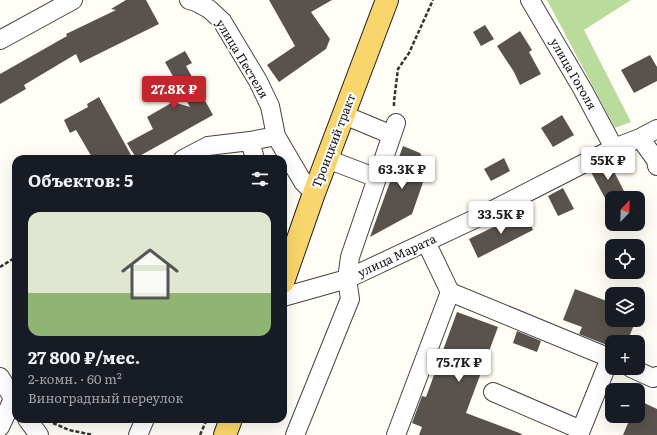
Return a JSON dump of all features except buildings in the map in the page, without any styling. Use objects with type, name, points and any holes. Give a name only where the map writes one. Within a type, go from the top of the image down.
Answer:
[{"type":"main road","name":"Троицкий тракт","points":[[287,271],[314,193],[387,0]]},
{"type":"main road","points":[[225,435],[230,423]]},
{"type":"street","points":[[0,40],[73,0]]},
{"type":"street","name":"улица Пестеля","points":[[189,0],[210,9],[222,21],[258,81],[270,106],[276,136],[303,182],[314,193]]},
{"type":"street","name":"улица Гоголя","points":[[530,0],[583,90],[614,148]]},
{"type":"street","points":[[295,435],[350,299],[347,279],[350,257],[394,129],[344,115]]},
{"type":"street","name":"улица Марата","points":[[287,296],[347,279],[482,216],[614,148],[640,138],[657,129]]},
{"type":"street","points":[[191,155],[208,146],[276,136]]},
{"type":"street","points":[[640,138],[657,162]]},
{"type":"street","points":[[250,141],[254,155]]},
{"type":"street","points":[[327,159],[378,178]]},
{"type":"street","points":[[426,242],[450,292],[605,357]]},
{"type":"street","points":[[396,435],[450,292]]},
{"type":"street","points":[[493,392],[580,433],[605,373]]},
{"type":"street","points":[[645,374],[654,378],[657,376]]},
{"type":"street","points":[[0,378],[12,398]]},
{"type":"street","points":[[0,427],[12,405]]},
{"type":"street","points":[[35,423],[45,428]]},
{"type":"street","points":[[138,435],[143,423]]},
{"type":"path","points":[[394,129],[394,101],[398,69],[410,53],[433,0]]},
{"type":"path","points":[[0,267],[12,260]]},
{"type":"path","points":[[200,435],[205,423]]},
{"type":"path","points":[[45,428],[68,430],[93,435]]},
{"type":"green space","points":[[547,0],[631,0],[584,30],[631,122],[615,128]]}]
